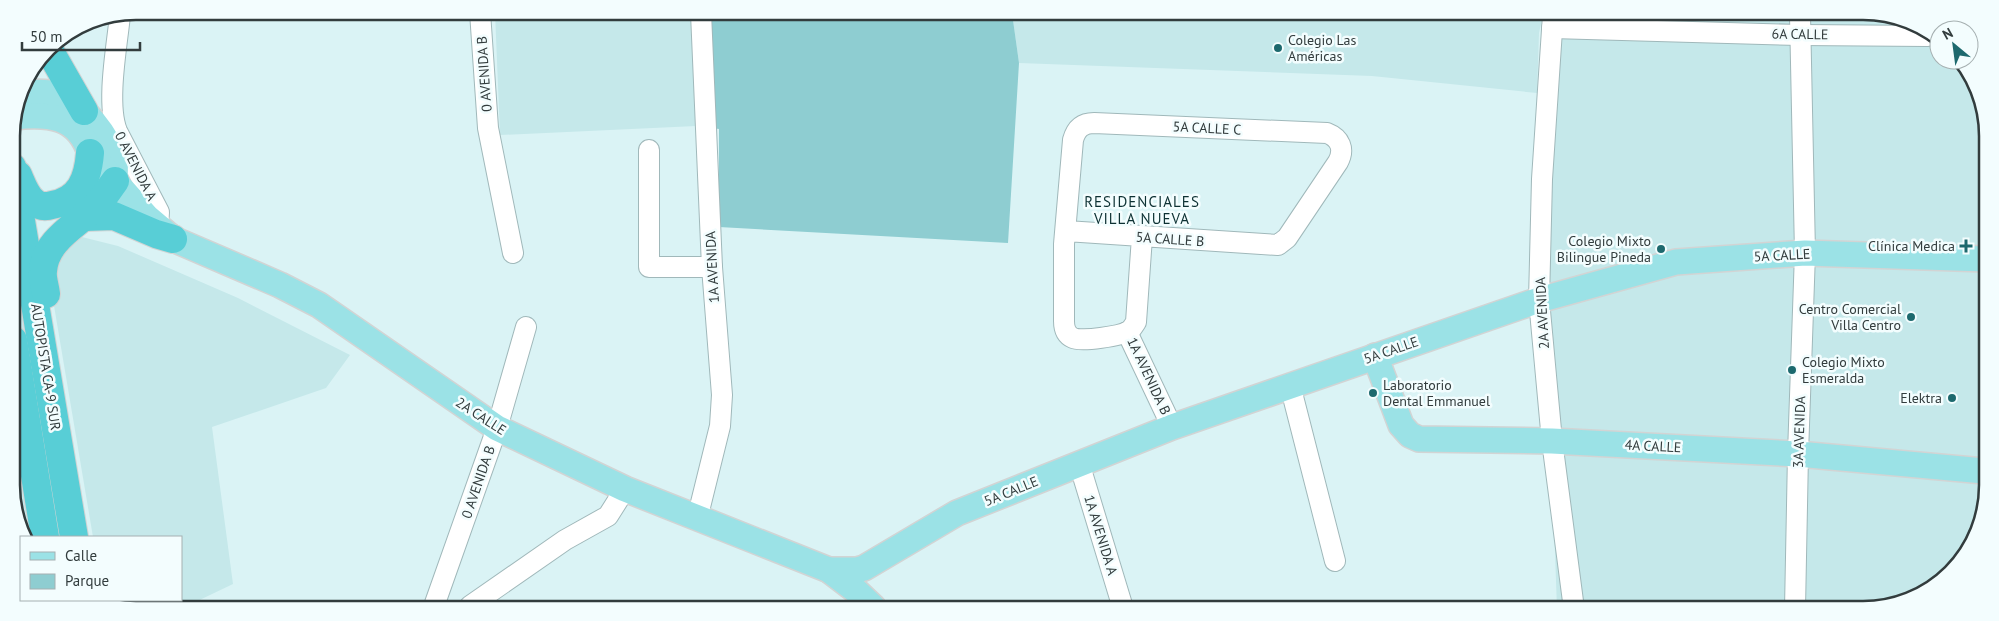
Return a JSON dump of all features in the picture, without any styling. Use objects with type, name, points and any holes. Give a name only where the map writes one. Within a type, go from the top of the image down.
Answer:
[{"type":"highway","points":[[52,56],[84,111]]},
{"type":"highway","points":[[20,179],[26,192],[34,202],[44,207],[60,204],[70,199],[82,187],[87,175],[90,153]]},
{"type":"highway","points":[[48,374],[53,333],[43,277],[44,261],[62,234],[97,205],[115,181]]},
{"type":"highway","name":"AUTOPISTA CA-9 SUR","points":[[20,213],[74,536]]},
{"type":"highway","points":[[84,217],[114,216],[156,234],[166,233]]},
{"type":"highway","name":"AUTOPISTA CA-9 SUR","points":[[20,383],[45,536]]},
{"type":"highway","points":[[20,440],[39,500]]},
{"type":"main road","points":[[29,93],[58,95],[84,111],[111,150],[116,163],[115,181]]},
{"type":"main road","name":"2A CALLE","points":[[22,116],[42,114],[68,122],[87,142],[90,153],[147,217],[166,233],[320,305],[497,428],[625,488],[829,570],[867,601]]},
{"type":"main road","name":"5A CALLE","points":[[829,570],[857,570],[864,568],[957,513],[1172,427],[1539,300],[1676,262],[1805,253],[1979,259]]},
{"type":"main road","name":"4A CALLE","points":[[1375,356],[1401,424],[1406,432],[1414,438],[1552,441],[1798,454],[1979,471]]},
{"type":"main road","points":[[864,568],[861,578],[861,589],[868,601]]},
{"type":"street","name":"0 AVENIDA B","points":[[481,20],[488,128],[513,253]]},
{"type":"street","name":"1A AVENIDA","points":[[697,518],[720,426],[722,396],[712,267],[701,20]]},
{"type":"street","name":"0 AVENIDA A","points":[[119,21],[112,101],[114,119],[117,131],[159,212],[166,233]]},
{"type":"street","name":"6A CALLE","points":[[1552,21],[1800,25],[1920,35]]},
{"type":"street","name":"2A AVENIDA","points":[[1552,21],[1542,179],[1539,300],[1552,441],[1573,601]]},
{"type":"street","name":"3A AVENIDA","points":[[1794,601],[1805,253],[1800,25]]},
{"type":"street","name":"5A CALLE C","points":[[1065,239],[1073,140],[1082,125],[1094,123],[1327,134],[1337,139],[1342,150],[1338,162],[1287,238]]},
{"type":"street","points":[[649,150],[649,267],[712,267]]},
{"type":"street","name":"5A CALLE B","points":[[1065,239],[1142,237],[1272,246],[1278,245],[1287,238]]},
{"type":"street","name":"1A AVENIDA B","points":[[1142,237],[1136,322],[1127,332],[1172,427]]},
{"type":"street","points":[[1065,239],[1064,321],[1066,332],[1070,337],[1081,341],[1127,332]]},
{"type":"street","name":"0 AVENIDA B","points":[[436,601],[497,428],[526,327]]},
{"type":"street","points":[[1290,385],[1335,561]]},
{"type":"street","name":"1A AVENIDA A","points":[[1079,463],[1121,601]]},
{"type":"street","points":[[477,601],[565,540],[608,516],[625,488]]},
{"type":"shaded area","points":[[495,20],[692,20],[696,126],[500,135]]},
{"type":"shaded area","name":"Colegio Las Américas","points":[[1013,20],[1542,20],[1539,33],[1537,93],[1372,76],[1019,63]]},
{"type":"shaded area","points":[[1558,20],[1875,21],[1907,29],[1929,41],[1929,70],[1958,70],[1973,99],[1979,129],[1979,485],[1975,515],[1963,543],[1945,567],[1934,577],[1907,592],[1885,599],[1870,601],[1557,601],[1546,294]]},
{"type":"shaded area","points":[[82,237],[118,246],[238,298],[350,355],[326,388],[212,427],[233,584],[197,601],[182,601],[182,536],[93,536],[50,282],[67,246]]},
{"type":"shaded area","points":[[20,268],[65,536],[32,536],[22,507],[20,485]]},
{"type":"green space","points":[[1013,20],[1019,63],[1008,243],[719,227],[719,129],[712,128],[709,21]]},
{"type":"place","name":"Colegio Las Américas","points":[[1278,48]]},
{"type":"place","name":"Clínica Medica","points":[[1966,246]]},
{"type":"place","name":"Colegio Mixto Bilingue Pineda","points":[[1661,249]]},
{"type":"place","name":"Centro Comercial Villa Centro","points":[[1911,317]]},
{"type":"place","name":"Colegio Mixto Esmeralda","points":[[1792,370]]},
{"type":"place","name":"Laboratorio Dental Emmanuel","points":[[1373,393]]},
{"type":"place","name":"Elektra","points":[[1952,398]]},
{"type":"district","name":"RESIDENCIALES VILLA NUEVA","points":[[1142,210]]}]
